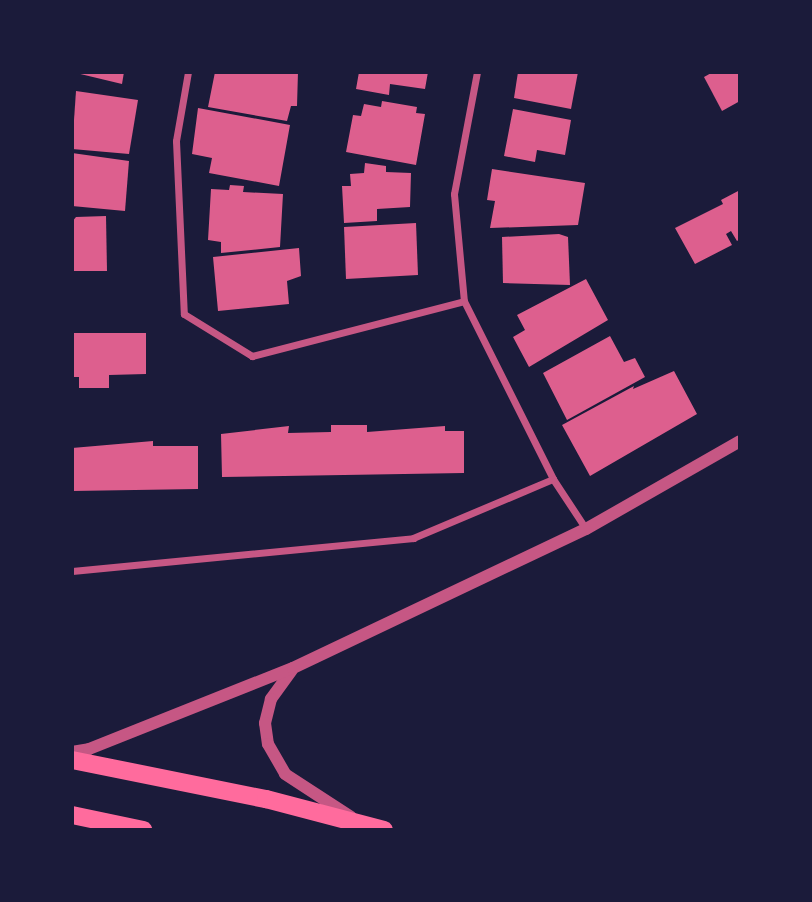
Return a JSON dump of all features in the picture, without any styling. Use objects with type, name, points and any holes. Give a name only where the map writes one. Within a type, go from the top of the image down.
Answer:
[{"type":"main road","points":[[72,760],[179,780],[384,830]]},
{"type":"main road","points":[[72,815],[144,830]]},
{"type":"street","points":[[188,72],[176,141],[184,314],[252,356],[464,301]]},
{"type":"street","points":[[477,72],[454,194],[464,301],[553,479],[586,529]]},
{"type":"street","points":[[72,752],[89,749],[293,668],[586,529],[740,441]]},
{"type":"street","points":[[72,571],[413,538],[553,479]]},
{"type":"street","points":[[293,668],[271,699],[265,723],[276,761],[285,774],[363,825]]},
{"type":"building","points":[[72,72],[124,72],[122,84]]},
{"type":"building","points":[[215,72],[298,72],[297,106],[291,106],[287,121],[208,107]]},
{"type":"building","points":[[359,72],[428,72],[425,89],[390,84],[389,95],[356,89]]},
{"type":"building","points":[[518,72],[578,72],[571,109],[514,98]]},
{"type":"building","points":[[713,72],[740,72],[740,101],[722,111],[704,77]]},
{"type":"building","points":[[76,91],[138,100],[129,154],[72,149]]},
{"type":"building","points":[[382,101],[417,107],[416,113],[425,114],[416,165],[346,152],[353,115],[361,116],[364,104],[381,107]]},
{"type":"building","points":[[198,108],[290,125],[279,186],[209,173],[212,158],[192,154]]},
{"type":"building","points":[[513,109],[571,120],[565,155],[537,150],[535,162],[504,156]]},
{"type":"building","points":[[72,153],[129,161],[125,211],[72,206]]},
{"type":"building","points":[[365,163],[386,166],[386,172],[411,173],[410,207],[377,209],[377,221],[344,223],[342,186],[351,186],[350,174],[364,173]]},
{"type":"building","points":[[492,169],[585,183],[578,225],[490,228],[495,201],[487,200]]},
{"type":"building","points":[[230,185],[244,186],[243,192],[283,194],[280,247],[221,253],[221,242],[208,240],[211,189],[229,190]]},
{"type":"building","points":[[740,190],[740,239],[737,241],[731,231],[726,234],[732,245],[695,264],[675,228],[723,204],[721,200]]},
{"type":"building","points":[[106,216],[107,271],[72,271],[72,222],[76,217]]},
{"type":"building","points":[[416,223],[418,275],[346,279],[344,227]]},
{"type":"building","points":[[559,234],[568,237],[570,285],[503,283],[502,237]]},
{"type":"building","points":[[299,248],[301,276],[287,281],[289,304],[218,311],[213,257]]},
{"type":"building","points":[[586,279],[608,320],[529,367],[513,337],[525,330],[517,315]]},
{"type":"building","points":[[72,333],[146,333],[146,374],[109,375],[109,388],[79,388],[79,377],[72,377]]},
{"type":"building","points":[[610,336],[624,362],[635,358],[645,377],[567,420],[543,373]]},
{"type":"building","points":[[674,371],[697,414],[590,476],[562,425],[634,386],[633,389]]},
{"type":"building","points":[[331,425],[367,425],[367,432],[445,426],[445,431],[464,431],[464,473],[222,477],[221,434],[289,426],[288,433],[331,432]]},
{"type":"building","points":[[153,441],[153,446],[198,446],[198,489],[72,491],[72,448]]}]
